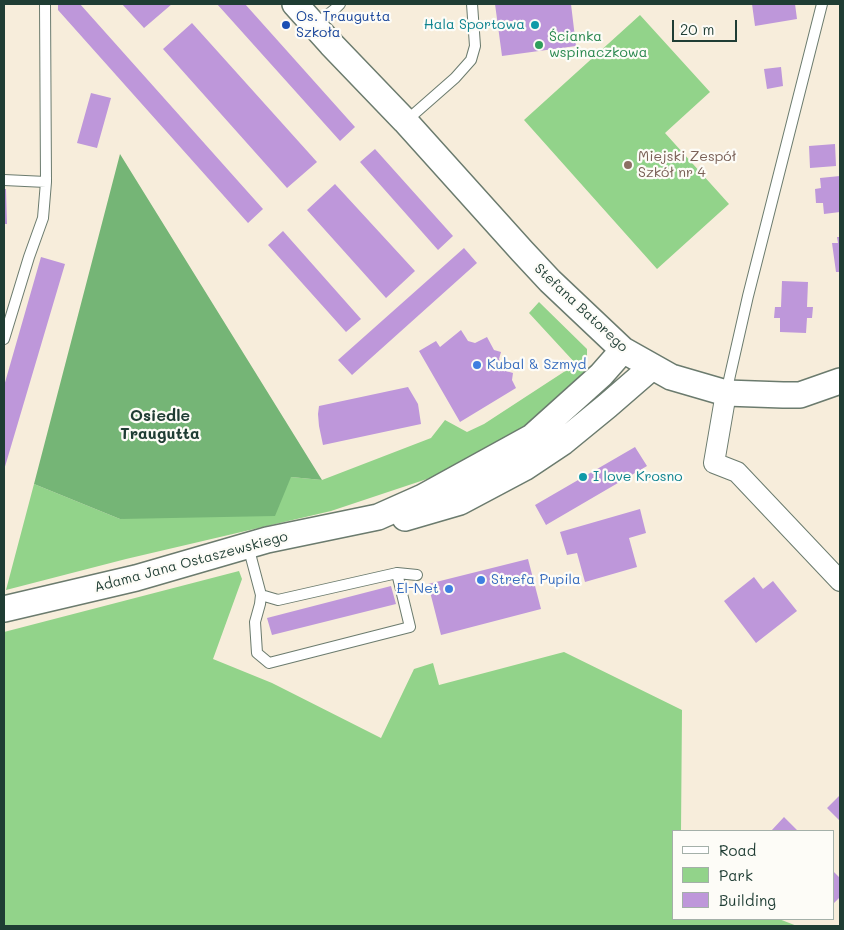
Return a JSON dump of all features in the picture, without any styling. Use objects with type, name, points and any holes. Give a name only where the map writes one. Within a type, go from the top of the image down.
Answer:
[{"type":"street","name":"Stefana Batorego","points":[[295,4],[522,252],[623,350],[671,377],[726,392],[800,395],[840,381]]},
{"type":"street","name":"Adama Jana Ostaszewskiego","points":[[4,609],[136,578],[267,540],[378,517],[423,497],[532,437],[601,376],[623,350]]},
{"type":"street","name":"Adama Jana Ostaszewskiego","points":[[378,517],[401,520],[460,502],[524,468],[563,442],[652,367]]},
{"type":"street","points":[[726,392],[714,463],[737,472],[840,582]]},
{"type":"lane","points":[[4,339],[43,218],[46,182],[45,4]]},
{"type":"lane","points":[[315,25],[340,4]]},
{"type":"lane","points":[[405,122],[455,78],[471,60],[475,46],[472,4]]},
{"type":"lane","points":[[726,392],[748,296],[822,4]]},
{"type":"lane","points":[[4,180],[46,182]]},
{"type":"lane","points":[[248,546],[261,595],[255,622],[257,653],[269,663],[410,627],[397,573]]},
{"type":"lane","points":[[261,595],[278,600],[397,573],[417,575]]},
{"type":"green space","points":[[640,15],[710,92],[665,133],[729,204],[657,269],[524,120]]},
{"type":"green space","points":[[120,154],[322,480],[291,477],[275,516],[120,519],[34,484]]},
{"type":"green space","points":[[539,302],[587,349],[584,377],[550,413],[476,460],[430,478],[331,511],[126,559],[6,590],[34,484],[120,519],[291,477],[322,480],[431,438],[445,420],[467,432],[484,424],[576,364],[529,313]]},
{"type":"green space","points":[[239,571],[242,579],[213,659],[272,683],[381,738],[414,669],[433,663],[439,685],[564,652],[682,710],[681,830],[672,830],[672,920],[782,920],[797,926],[4,926],[4,632]]},
{"type":"building","points":[[58,4],[80,4],[263,209],[248,223],[58,10]]},
{"type":"building","points":[[122,4],[172,4],[144,28]]},
{"type":"building","points":[[217,4],[245,4],[355,127],[340,141]]},
{"type":"building","name":"Hala Sportowa","points":[[495,4],[571,4],[576,46],[502,56]]},
{"type":"building","points":[[752,4],[795,4],[797,19],[755,26]]},
{"type":"building","points":[[192,23],[317,162],[287,188],[163,49]]},
{"type":"building","points":[[781,67],[783,86],[767,89],[764,69]]},
{"type":"building","points":[[91,93],[111,98],[97,148],[77,143]]},
{"type":"building","points":[[835,144],[836,166],[810,168],[809,146]]},
{"type":"building","points":[[375,149],[453,236],[438,250],[360,162]]},
{"type":"building","points":[[840,176],[840,212],[824,214],[823,203],[816,203],[815,189],[821,188],[820,178]]},
{"type":"building","points":[[335,184],[415,271],[386,298],[307,210]]},
{"type":"building","points":[[4,189],[6,189],[7,224],[4,224]]},
{"type":"building","points":[[283,231],[361,319],[346,332],[268,245]]},
{"type":"building","points":[[837,237],[840,237],[840,272],[836,272],[832,243],[838,243]]},
{"type":"building","points":[[464,248],[477,263],[352,375],[338,360]]},
{"type":"building","points":[[41,257],[65,264],[4,470],[4,386]]},
{"type":"building","points":[[782,281],[808,282],[807,307],[813,307],[812,318],[807,318],[806,333],[780,332],[780,318],[774,318],[775,307],[781,307]]},
{"type":"building","name":"Kubal & Szmyd","points":[[461,330],[468,341],[475,343],[487,337],[494,350],[501,352],[499,359],[506,371],[513,373],[512,380],[516,388],[460,422],[419,351],[436,341],[440,347]]},
{"type":"building","points":[[408,387],[418,404],[421,424],[323,445],[319,426],[319,406]]},
{"type":"building","points":[[635,447],[647,466],[546,525],[535,505]]},
{"type":"building","points":[[640,509],[646,533],[629,538],[637,567],[585,582],[577,553],[567,555],[560,532]]},
{"type":"building","points":[[528,559],[541,609],[441,635],[428,584]]},
{"type":"building","points":[[754,577],[763,589],[773,581],[797,611],[756,643],[724,601]]},
{"type":"building","points":[[391,586],[396,604],[272,635],[267,618]]},
{"type":"building","points":[[840,795],[840,821],[827,808]]},
{"type":"building","points":[[784,817],[797,830],[772,830]]},
{"type":"building","points":[[834,872],[840,878],[840,897],[834,903]]},
{"type":"place","name":"Os. Traugutta Szkoła","points":[[286,25]]},
{"type":"place","name":"Hala Sportowa","points":[[535,25]]},
{"type":"place","name":"Ścianka wspinaczkowa","points":[[539,45]]},
{"type":"place","name":"Miejski Zespół Szkół nr 4","points":[[628,165]]},
{"type":"place","name":"Kubal & Szmyd","points":[[477,365]]},
{"type":"place","name":"I love Krosno","points":[[583,477]]},
{"type":"place","name":"Strefa Pupila","points":[[481,580]]},
{"type":"place","name":"El-Net","points":[[449,589]]},
{"type":"district","name":"Osiedle Traugutta","points":[[160,425]]}]
